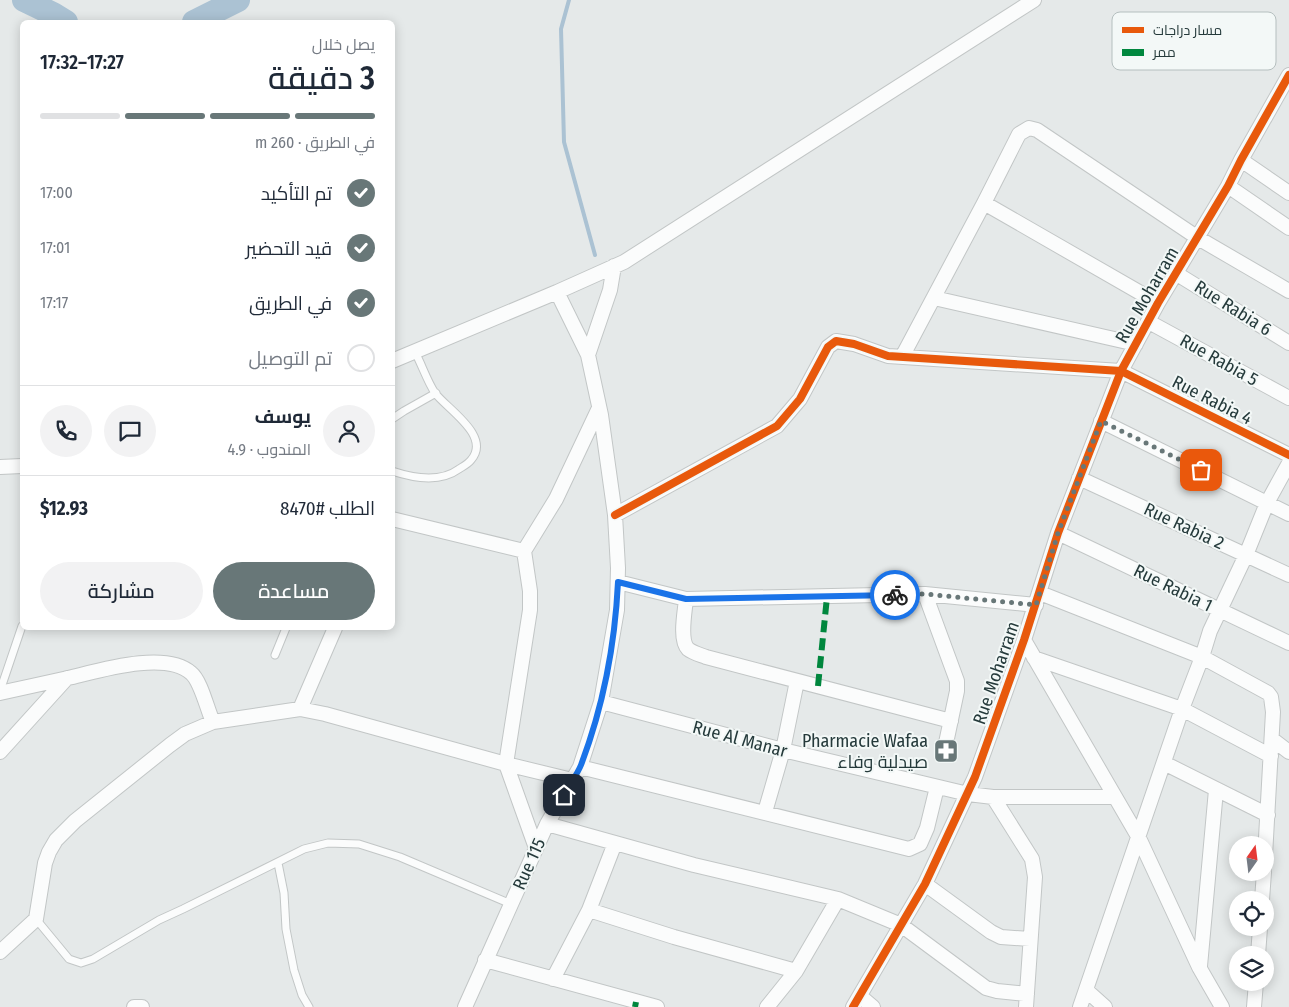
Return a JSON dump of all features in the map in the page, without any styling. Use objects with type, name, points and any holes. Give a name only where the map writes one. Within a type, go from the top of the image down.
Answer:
[{"type":"street","points":[[395,360],[624,262],[1034,0]]},
{"type":"street","name":"Rue Moharram","points":[[856,1002],[925,884],[968,794],[1024,640],[1058,533],[1121,371],[1158,303],[1198,238],[1289,77]]},
{"type":"street","points":[[902,357],[1019,134],[1027,129],[1034,129],[1198,238],[1289,291]]},
{"type":"street","points":[[1241,160],[1289,193]]},
{"type":"street","points":[[1228,186],[1289,228]]},
{"type":"street","points":[[984,203],[1158,303]]},
{"type":"street","points":[[588,355],[610,290],[614,266]]},
{"type":"street","name":"Rue Rabia 6","points":[[1177,274],[1289,343]]},
{"type":"street","name":"Rue 115","points":[[465,1007],[547,824],[580,767],[601,702],[617,610],[618,582],[615,515],[599,408],[588,355],[556,292]]},
{"type":"street","points":[[934,298],[1136,344]]},
{"type":"street","name":"Rue Rabia 5","points":[[1149,322],[1289,398]]},
{"type":"street","points":[[615,515],[777,426],[792,411],[800,399],[832,343],[844,342],[888,356],[1121,371]]},
{"type":"street","name":"Rue Rabia 4","points":[[1121,371],[1289,455]]},
{"type":"street","points":[[536,848],[506,764],[530,610],[530,591],[524,551],[556,499],[599,408]]},
{"type":"street","points":[[1101,421],[1289,514]]},
{"type":"street","points":[[1080,1007],[1210,631],[1246,555],[1267,503],[1289,463]]},
{"type":"street","points":[[0,467],[20,466]]},
{"type":"street","name":"Rue Rabia 2","points":[[1079,478],[1289,575]]},
{"type":"street","points":[[395,520],[524,551]]},
{"type":"street","name":"Rue Rabia 1","points":[[1058,533],[1289,643]]},
{"type":"street","points":[[618,582],[686,599],[925,594],[1038,599],[1202,657],[1268,693],[1272,704],[1266,836]]},
{"type":"street","points":[[925,594],[958,682],[946,743]]},
{"type":"street","points":[[686,599],[683,630],[684,644],[690,651],[706,658],[951,720]]},
{"type":"street","points":[[300,709],[334,630]]},
{"type":"street","points":[[1024,640],[1139,838],[1200,967],[1222,1007]]},
{"type":"street","points":[[1034,658],[1182,709],[1271,756]]},
{"type":"street","points":[[0,692],[116,666],[145,663],[168,664],[182,668],[194,675],[213,722]]},
{"type":"street","points":[[0,752],[67,678]]},
{"type":"street","points":[[765,812],[783,750],[797,681]]},
{"type":"street","name":"Rue Al Manar","points":[[601,702],[783,750],[968,794],[993,797],[1114,797]]},
{"type":"street","points":[[0,952],[36,919],[45,863],[48,852],[56,840],[75,821],[170,745],[185,734],[213,722],[300,709],[572,780]]},
{"type":"street","points":[[1272,739],[1289,751]]},
{"type":"street","points":[[1164,763],[1268,815]]},
{"type":"street","points":[[580,767],[909,849],[920,844],[928,828],[937,787]]},
{"type":"street","points":[[1200,967],[1216,790]]},
{"type":"street","points":[[547,824],[694,865],[838,900],[900,925],[980,985],[1026,1001],[1035,877],[1034,863],[993,797]]},
{"type":"street","points":[[553,979],[589,910],[615,843]]},
{"type":"street","points":[[925,884],[997,935],[1030,939]]},
{"type":"street","points":[[767,1007],[796,971],[838,900]]},
{"type":"street","points":[[589,910],[674,937],[796,971]]},
{"type":"street","points":[[485,960],[657,1007]]},
{"type":"street","points":[[1086,990],[1105,1007]]},
{"type":"street","points":[[1254,1007],[1255,991]]},
{"type":"street","points":[[856,1002],[873,1007]]},
{"type":"street","points":[[134,1007],[142,1007]]},
{"type":"lane","points":[[395,472],[431,478],[444,477],[472,460],[476,450],[476,440],[470,427],[434,394],[414,352]]},
{"type":"lane","points":[[395,417],[434,394]]},
{"type":"lane","points":[[0,692],[21,630]]},
{"type":"lane","points":[[275,655],[285,630]]},
{"type":"lane","points":[[36,919],[69,958],[81,963],[93,959],[158,920],[304,849],[344,842],[359,844],[400,857],[511,904]]},
{"type":"lane","points":[[278,863],[284,893],[286,929],[294,970],[302,995],[309,1007]]},
{"type":"waterway","points":[[24,0],[63,20]]},
{"type":"waterway","points":[[198,20],[238,0]]},
{"type":"waterway","points":[[569,0],[561,29],[564,142],[595,255]]},
{"type":"marked path","points":[[818,686],[827,597]]},
{"type":"marked path","points":[[635,1007],[636,1002]]},
{"type":"cycle path","points":[[853,1007],[925,884],[975,777],[1024,640],[1058,533],[1121,371],[1158,303],[1228,186],[1289,75]]},
{"type":"cycle path","points":[[615,515],[777,426],[800,399],[828,347],[836,341],[854,344],[888,356],[1121,371],[1289,455]]},
{"type":"way so far","points":[[895,595],[925,594],[1036,605],[1058,533],[1101,421],[1201,470]]},
{"type":"place","name":"Pharmacie Wafaa صيدلية وفاء","points":[[946,751]]},
{"type":"route","points":[[564,795],[580,767],[601,702],[617,610],[618,582],[686,599],[895,595]]}]
